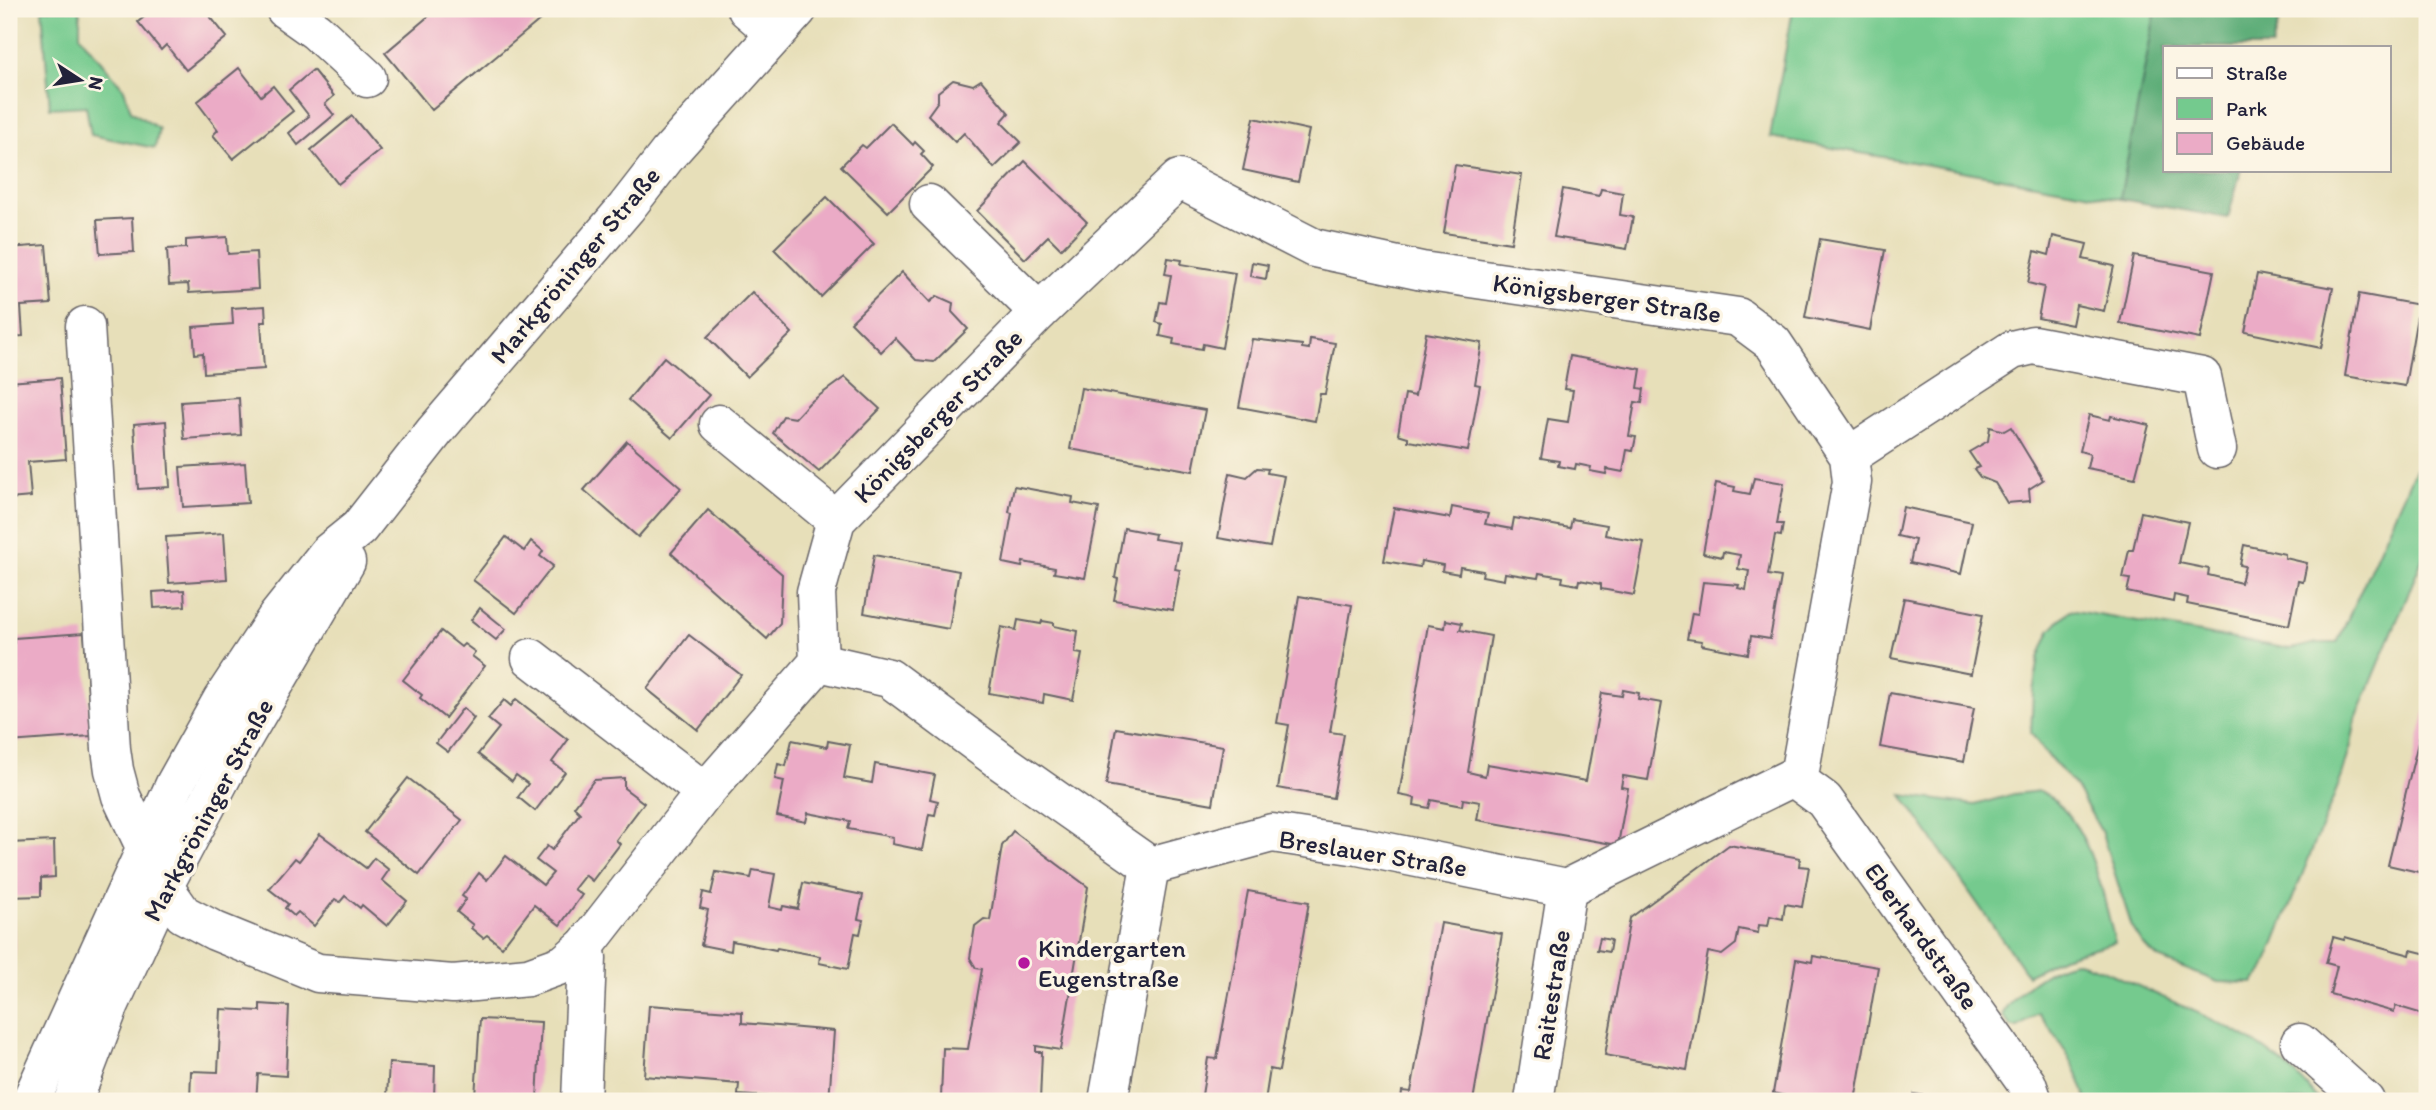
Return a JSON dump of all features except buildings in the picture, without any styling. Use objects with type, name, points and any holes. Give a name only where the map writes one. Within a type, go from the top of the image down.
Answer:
[{"type":"street","points":[[285,9],[316,31],[367,78]]},
{"type":"street","name":"Markgröninger Straße","points":[[31,1101],[175,784],[222,700],[277,617],[328,553],[359,528],[435,430],[626,208],[773,17]]},
{"type":"street","name":"Königsberger Straße","points":[[819,662],[816,592],[836,520],[1039,312],[1179,179],[1314,248],[1422,271],[1738,317],[1773,343],[1849,456]]},
{"type":"street","name":"Königsberger Straße","points":[[929,204],[1039,312]]},
{"type":"street","name":"Markgröninger Straße","points":[[85,326],[111,749],[121,796],[146,848]]},
{"type":"street","points":[[1567,888],[1789,779],[1798,781],[1852,482],[1849,456],[2012,350],[2033,345],[2202,377],[2217,449]]},
{"type":"street","name":"Königsberger Straße","points":[[719,424],[836,520]]},
{"type":"street","name":"Markgröninger Straße","points":[[73,1101],[110,1004],[164,887],[236,750],[344,566],[359,528]]},
{"type":"street","points":[[531,658],[705,792]]},
{"type":"street","points":[[146,848],[164,887],[183,914],[215,931],[318,973],[453,984],[528,977],[564,964],[585,946],[705,792],[819,662],[888,678],[1150,866],[1108,1101]]},
{"type":"street","name":"Eberhardstraße","points":[[1798,781],[1824,800],[1832,810],[2027,1084],[2033,1101]]},
{"type":"street","name":"Breslauer Straße","points":[[1150,866],[1272,834],[1358,846],[1567,888]]},
{"type":"street","name":"Raitestraße","points":[[1534,1101],[1567,888]]},
{"type":"street","points":[[581,1101],[587,958],[585,946]]},
{"type":"street","points":[[2300,1043],[2365,1101]]},
{"type":"green space","points":[[42,9],[80,9],[80,36],[124,89],[131,111],[159,129],[155,148],[91,135],[86,106],[50,108]]},
{"type":"green space","points":[[1793,9],[2156,9],[2120,199],[1770,137]]},
{"type":"green space","points":[[2156,9],[2282,9],[2272,46],[2163,46],[2163,172],[2240,172],[2228,218],[2120,199]]},
{"type":"green space","points":[[2427,443],[2427,548],[2356,719],[2342,776],[2263,972],[2253,983],[2218,982],[2158,958],[2143,944],[2132,927],[2101,831],[2076,787],[2031,733],[2033,691],[2039,658],[2050,630],[2070,610],[2291,649],[2317,643],[2337,643]]},
{"type":"green space","points":[[2040,791],[2057,803],[2082,837],[2099,879],[2115,942],[2062,957],[2027,975],[1902,795],[1975,805],[2014,794]]},
{"type":"green space","points":[[2077,962],[2115,975],[2243,1036],[2284,1064],[2303,1081],[2319,1101],[2078,1101],[2086,1098],[2078,1075],[2039,1013],[2018,1027],[2011,1027],[2002,1015],[2015,997],[2035,981],[2056,968]]},
{"type":"place","name":"Kindergarten Eugenstraße","points":[[1024,963]]}]
